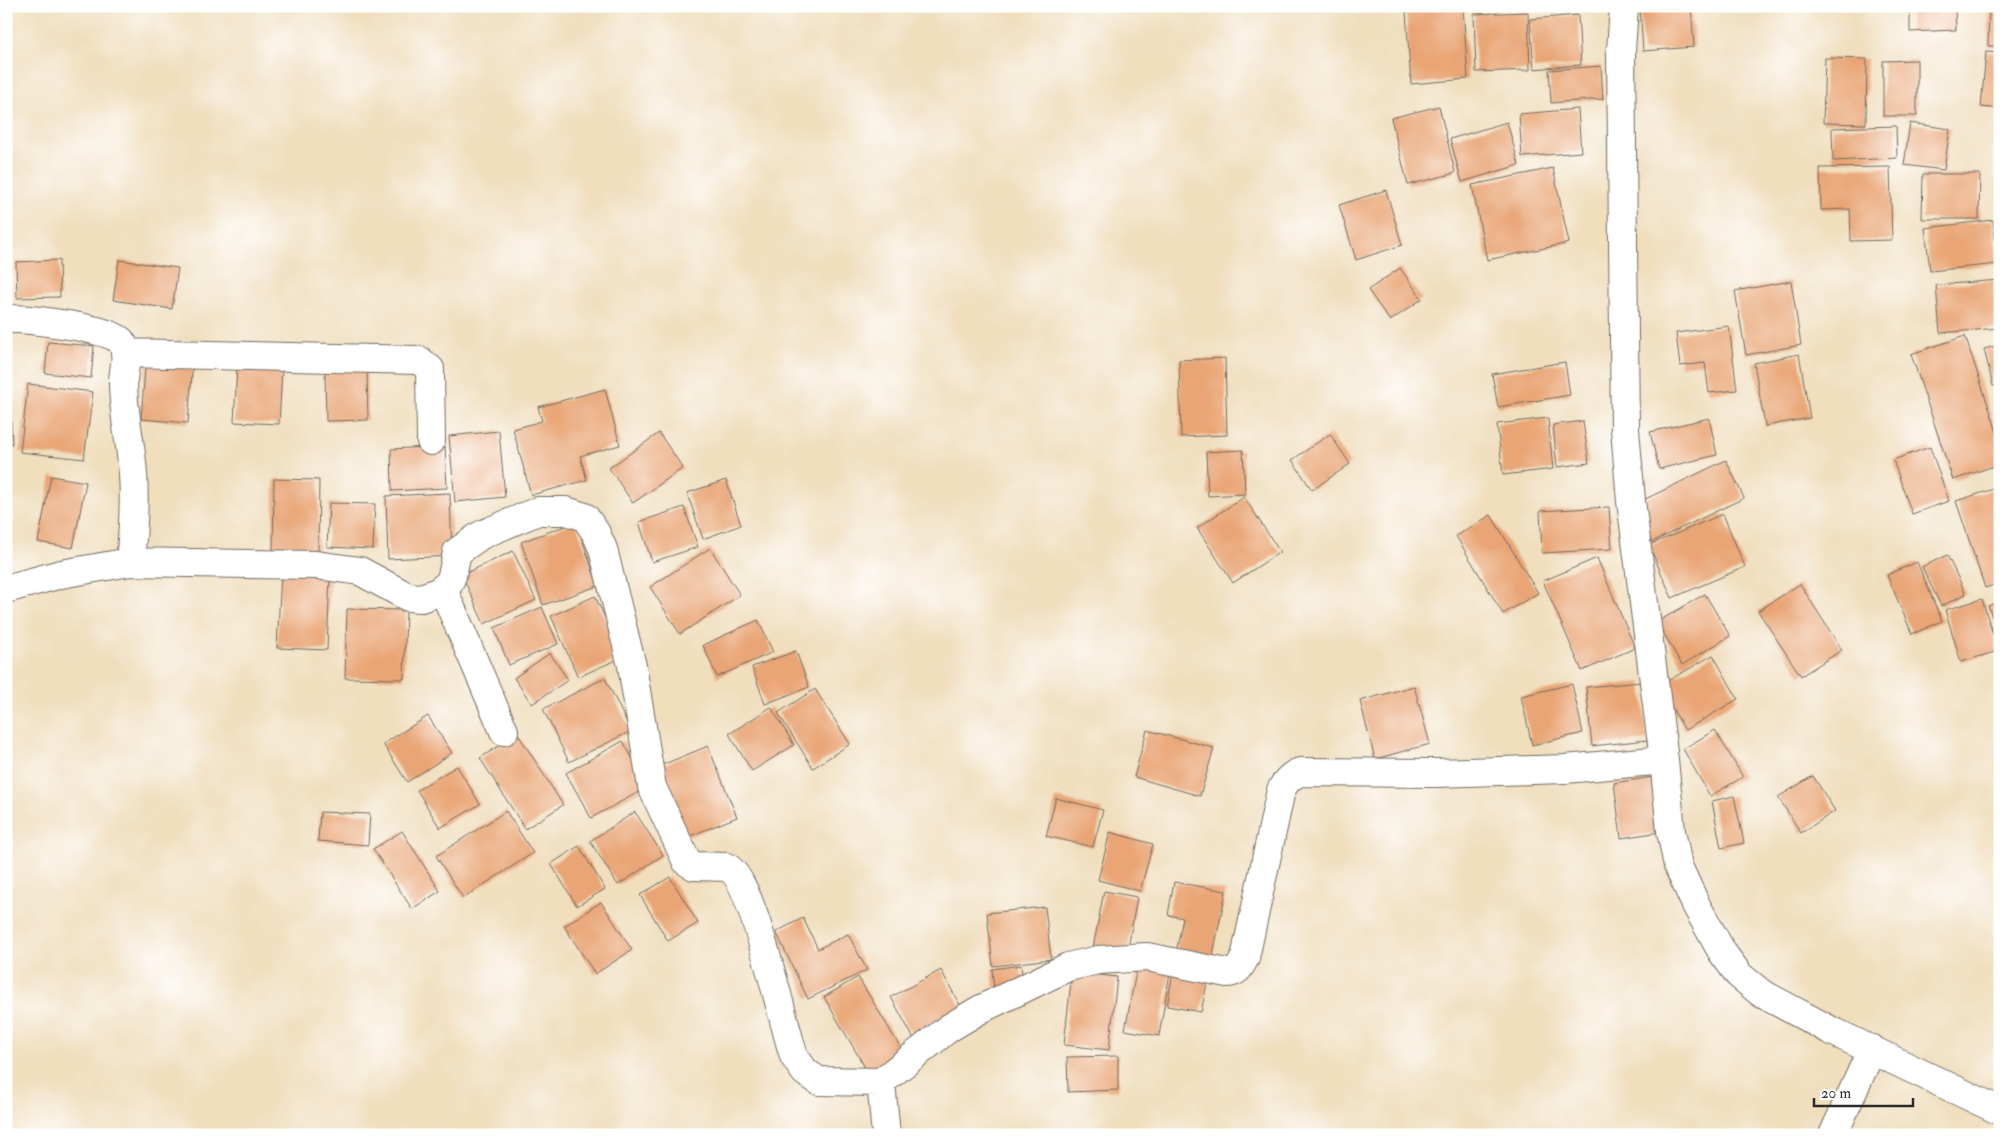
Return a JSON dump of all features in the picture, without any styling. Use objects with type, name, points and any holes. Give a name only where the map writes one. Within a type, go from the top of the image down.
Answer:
[{"type":"street","points":[[1624,6],[1621,51],[1625,429],[1631,502],[1664,760],[1671,831],[1678,866],[1696,905],[1722,952],[1739,975],[1761,993],[1830,1030],[2000,1111]]},
{"type":"street","points":[[7,316],[108,333],[120,339],[123,344],[125,353],[122,383],[133,474],[135,520],[130,562]]},
{"type":"street","points":[[125,353],[419,360],[430,369],[431,441]]},
{"type":"street","points":[[6,589],[61,574],[130,562],[316,565],[360,571],[408,597],[421,598],[443,589],[452,576],[457,552],[481,535],[538,511],[566,512],[585,517],[604,549],[632,666],[652,787],[687,862],[694,866],[730,868],[737,876],[756,920],[794,1056],[805,1072],[819,1080],[881,1082],[957,1024],[981,1009],[1068,967],[1098,960],[1146,957],[1227,973],[1237,970],[1244,958],[1281,790],[1292,775],[1300,772],[1436,774],[1565,770],[1664,760]]},
{"type":"street","points":[[443,589],[504,731]]},
{"type":"street","points":[[1833,1135],[1872,1049]]},
{"type":"street","points":[[881,1082],[886,1135]]},
{"type":"building","points":[[1691,6],[1694,47],[1643,51],[1640,7]]},
{"type":"building","points":[[1910,6],[1955,6],[1956,30],[1910,32]]},
{"type":"building","points":[[1989,6],[2000,6],[2000,46],[1988,46]]},
{"type":"building","points":[[1463,7],[1468,79],[1411,84],[1406,12]]},
{"type":"building","points":[[1528,12],[1530,70],[1476,72],[1474,14]]},
{"type":"building","points":[[1578,15],[1581,65],[1534,69],[1530,19]]},
{"type":"building","points":[[1986,52],[2000,53],[2000,109],[1981,107]]},
{"type":"building","points":[[1825,58],[1867,59],[1866,124],[1823,123]]},
{"type":"building","points":[[1917,60],[1917,116],[1883,116],[1883,61]]},
{"type":"building","points":[[1601,66],[1603,99],[1551,103],[1549,70]]},
{"type":"building","points":[[1439,106],[1455,173],[1408,185],[1391,118]]},
{"type":"building","points":[[1578,109],[1581,152],[1522,157],[1519,114]]},
{"type":"building","points":[[1507,122],[1519,165],[1462,182],[1450,139]]},
{"type":"building","points":[[1910,123],[1950,129],[1944,170],[1904,165]]},
{"type":"building","points":[[1896,126],[1897,158],[1833,161],[1832,128]]},
{"type":"building","points":[[1890,167],[1892,240],[1851,241],[1850,209],[1821,210],[1820,168]]},
{"type":"building","points":[[1553,168],[1569,243],[1487,260],[1472,185]]},
{"type":"building","points":[[1923,174],[1980,174],[1979,219],[1922,219]]},
{"type":"building","points":[[1386,190],[1402,245],[1356,260],[1339,205]]},
{"type":"building","points":[[1993,220],[1998,264],[1930,271],[1925,228]]},
{"type":"building","points":[[59,260],[60,297],[17,298],[16,262]]},
{"type":"building","points":[[119,260],[178,268],[172,309],[113,300]]},
{"type":"building","points":[[1400,268],[1422,299],[1390,321],[1368,290]]},
{"type":"building","points":[[2000,280],[2000,328],[1940,333],[1936,285]]},
{"type":"building","points":[[1791,281],[1801,345],[1746,355],[1735,291]]},
{"type":"building","points":[[1729,326],[1737,390],[1709,393],[1705,363],[1680,366],[1676,333]]},
{"type":"building","points":[[1965,336],[2000,441],[2000,464],[1953,480],[1911,354]]},
{"type":"building","points":[[48,342],[94,346],[91,378],[45,373]]},
{"type":"building","points":[[2000,345],[2000,385],[1993,386],[1984,349]]},
{"type":"building","points":[[1799,354],[1810,418],[1765,426],[1754,363]]},
{"type":"building","points":[[146,357],[193,361],[188,423],[141,419]]},
{"type":"building","points":[[1225,358],[1227,435],[1181,437],[1179,360]]},
{"type":"building","points":[[1565,362],[1570,395],[1498,407],[1492,374]]},
{"type":"building","points":[[237,367],[282,369],[279,424],[234,422]]},
{"type":"building","points":[[325,369],[367,369],[368,420],[326,421]]},
{"type":"building","points":[[28,384],[93,392],[84,459],[20,452]]},
{"type":"building","points":[[6,386],[10,386],[12,444],[6,444]]},
{"type":"building","points":[[605,389],[620,445],[580,456],[587,480],[531,495],[513,429],[542,421],[538,407]]},
{"type":"building","points":[[1548,418],[1553,469],[1503,475],[1497,424]]},
{"type":"building","points":[[1709,418],[1717,455],[1659,469],[1650,432]]},
{"type":"building","points":[[1583,421],[1589,463],[1557,467],[1553,425]]},
{"type":"building","points":[[499,431],[505,497],[455,502],[449,436]]},
{"type":"building","points":[[659,433],[683,468],[633,503],[609,468]]},
{"type":"building","points":[[1330,434],[1350,464],[1312,490],[1292,460]]},
{"type":"building","points":[[445,446],[447,488],[392,491],[391,449]]},
{"type":"building","points":[[1930,447],[1949,501],[1912,514],[1893,460]]},
{"type":"building","points":[[1243,450],[1245,494],[1208,496],[1206,452]]},
{"type":"building","points":[[1726,460],[1744,498],[1652,542],[1633,505]]},
{"type":"building","points":[[51,476],[86,482],[73,548],[38,542]]},
{"type":"building","points":[[274,479],[319,480],[318,552],[273,551]]},
{"type":"building","points":[[726,480],[741,525],[703,539],[687,493]]},
{"type":"building","points":[[2000,487],[2000,583],[1985,588],[1956,501]]},
{"type":"building","points":[[450,493],[452,556],[388,559],[386,496]]},
{"type":"building","points":[[1244,497],[1280,552],[1233,583],[1197,528]]},
{"type":"building","points":[[329,503],[375,504],[373,549],[327,547]]},
{"type":"building","points":[[684,507],[698,547],[652,562],[639,522]]},
{"type":"building","points":[[1609,507],[1612,549],[1542,553],[1540,511]]},
{"type":"building","points":[[1723,514],[1745,567],[1672,598],[1649,545]]},
{"type":"building","points":[[1491,515],[1538,593],[1503,614],[1456,536]]},
{"type":"building","points":[[576,522],[598,586],[543,605],[521,542]]},
{"type":"building","points":[[710,548],[740,595],[680,634],[650,587]]},
{"type":"building","points":[[513,551],[536,600],[484,624],[462,575]]},
{"type":"building","points":[[1947,555],[1966,594],[1941,606],[1922,567]]},
{"type":"building","points":[[1597,558],[1635,648],[1582,671],[1543,581]]},
{"type":"building","points":[[1917,562],[1942,621],[1912,634],[1887,575]]},
{"type":"building","points":[[281,573],[330,575],[327,650],[277,648]]},
{"type":"building","points":[[1800,584],[1842,650],[1801,676],[1758,611]]},
{"type":"building","points":[[1705,594],[1730,636],[1682,665],[1657,622]]},
{"type":"building","points":[[595,596],[623,657],[578,677],[551,616]]},
{"type":"building","points":[[1982,599],[1998,651],[1961,662],[1945,610]]},
{"type":"building","points":[[2000,601],[2000,637],[1988,606]]},
{"type":"building","points":[[542,607],[558,644],[509,665],[494,628]]},
{"type":"building","points":[[347,609],[406,610],[404,679],[345,678]]},
{"type":"building","points":[[758,620],[773,652],[717,677],[703,645]]},
{"type":"building","points":[[796,651],[809,687],[765,704],[752,667]]},
{"type":"building","points":[[550,653],[568,680],[532,704],[514,678]]},
{"type":"building","points":[[1713,655],[1738,699],[1685,730],[1659,686]]},
{"type":"building","points":[[605,678],[631,731],[569,762],[543,709]]},
{"type":"building","points":[[1642,682],[1647,740],[1592,746],[1586,687]]},
{"type":"building","points":[[1572,684],[1583,733],[1532,745],[1521,696]]},
{"type":"building","points":[[1414,686],[1430,744],[1375,759],[1360,701]]},
{"type":"building","points":[[815,689],[850,744],[813,768],[778,713]]},
{"type":"building","points":[[771,707],[794,745],[752,771],[729,734]]},
{"type":"building","points":[[428,716],[452,753],[407,782],[383,744]]},
{"type":"building","points":[[1147,730],[1214,748],[1200,796],[1134,777]]},
{"type":"building","points":[[1715,730],[1743,777],[1710,796],[1683,749]]},
{"type":"building","points":[[518,734],[563,805],[525,829],[480,758]]},
{"type":"building","points":[[623,741],[648,787],[591,818],[566,773]]},
{"type":"building","points":[[708,746],[737,817],[678,841],[650,770]]},
{"type":"building","points":[[457,766],[480,804],[440,828],[417,790]]},
{"type":"building","points":[[1813,776],[1835,811],[1801,833],[1778,797]]},
{"type":"building","points":[[1653,777],[1660,832],[1621,838],[1614,783]]},
{"type":"building","points":[[1734,796],[1744,843],[1721,848],[1712,801]]},
{"type":"building","points":[[1056,798],[1103,810],[1093,847],[1046,836]]},
{"type":"building","points":[[506,811],[533,853],[463,898],[436,856]]},
{"type":"building","points":[[320,812],[370,814],[368,845],[318,841]]},
{"type":"building","points":[[635,812],[663,855],[618,885],[590,841]]},
{"type":"building","points":[[402,831],[440,891],[412,909],[373,849]]},
{"type":"building","points":[[1110,832],[1153,844],[1140,891],[1098,880]]},
{"type":"building","points":[[579,846],[605,889],[577,906],[551,864]]},
{"type":"building","points":[[670,877],[698,923],[668,941],[640,895]]},
{"type":"building","points":[[1174,882],[1226,891],[1212,959],[1176,953],[1183,918],[1168,915]]},
{"type":"building","points":[[1104,891],[1137,897],[1127,954],[1093,948]]},
{"type":"building","points":[[601,902],[632,950],[595,974],[564,926]]},
{"type":"building","points":[[1045,907],[1051,959],[993,966],[987,913]]},
{"type":"building","points":[[803,918],[818,949],[848,934],[867,970],[808,999],[776,932]]},
{"type":"building","points":[[1021,965],[1023,986],[994,990],[992,969]]},
{"type":"building","points":[[1137,967],[1170,973],[1159,1036],[1125,1030]]},
{"type":"building","points":[[941,970],[963,1011],[914,1039],[891,997]]},
{"type":"building","points":[[1072,972],[1117,977],[1109,1050],[1064,1045]]},
{"type":"building","points":[[1173,972],[1208,979],[1201,1012],[1167,1006]]},
{"type":"building","points":[[858,977],[905,1055],[870,1076],[824,997]]},
{"type":"building","points":[[1118,1056],[1118,1090],[1068,1092],[1067,1057]]}]
